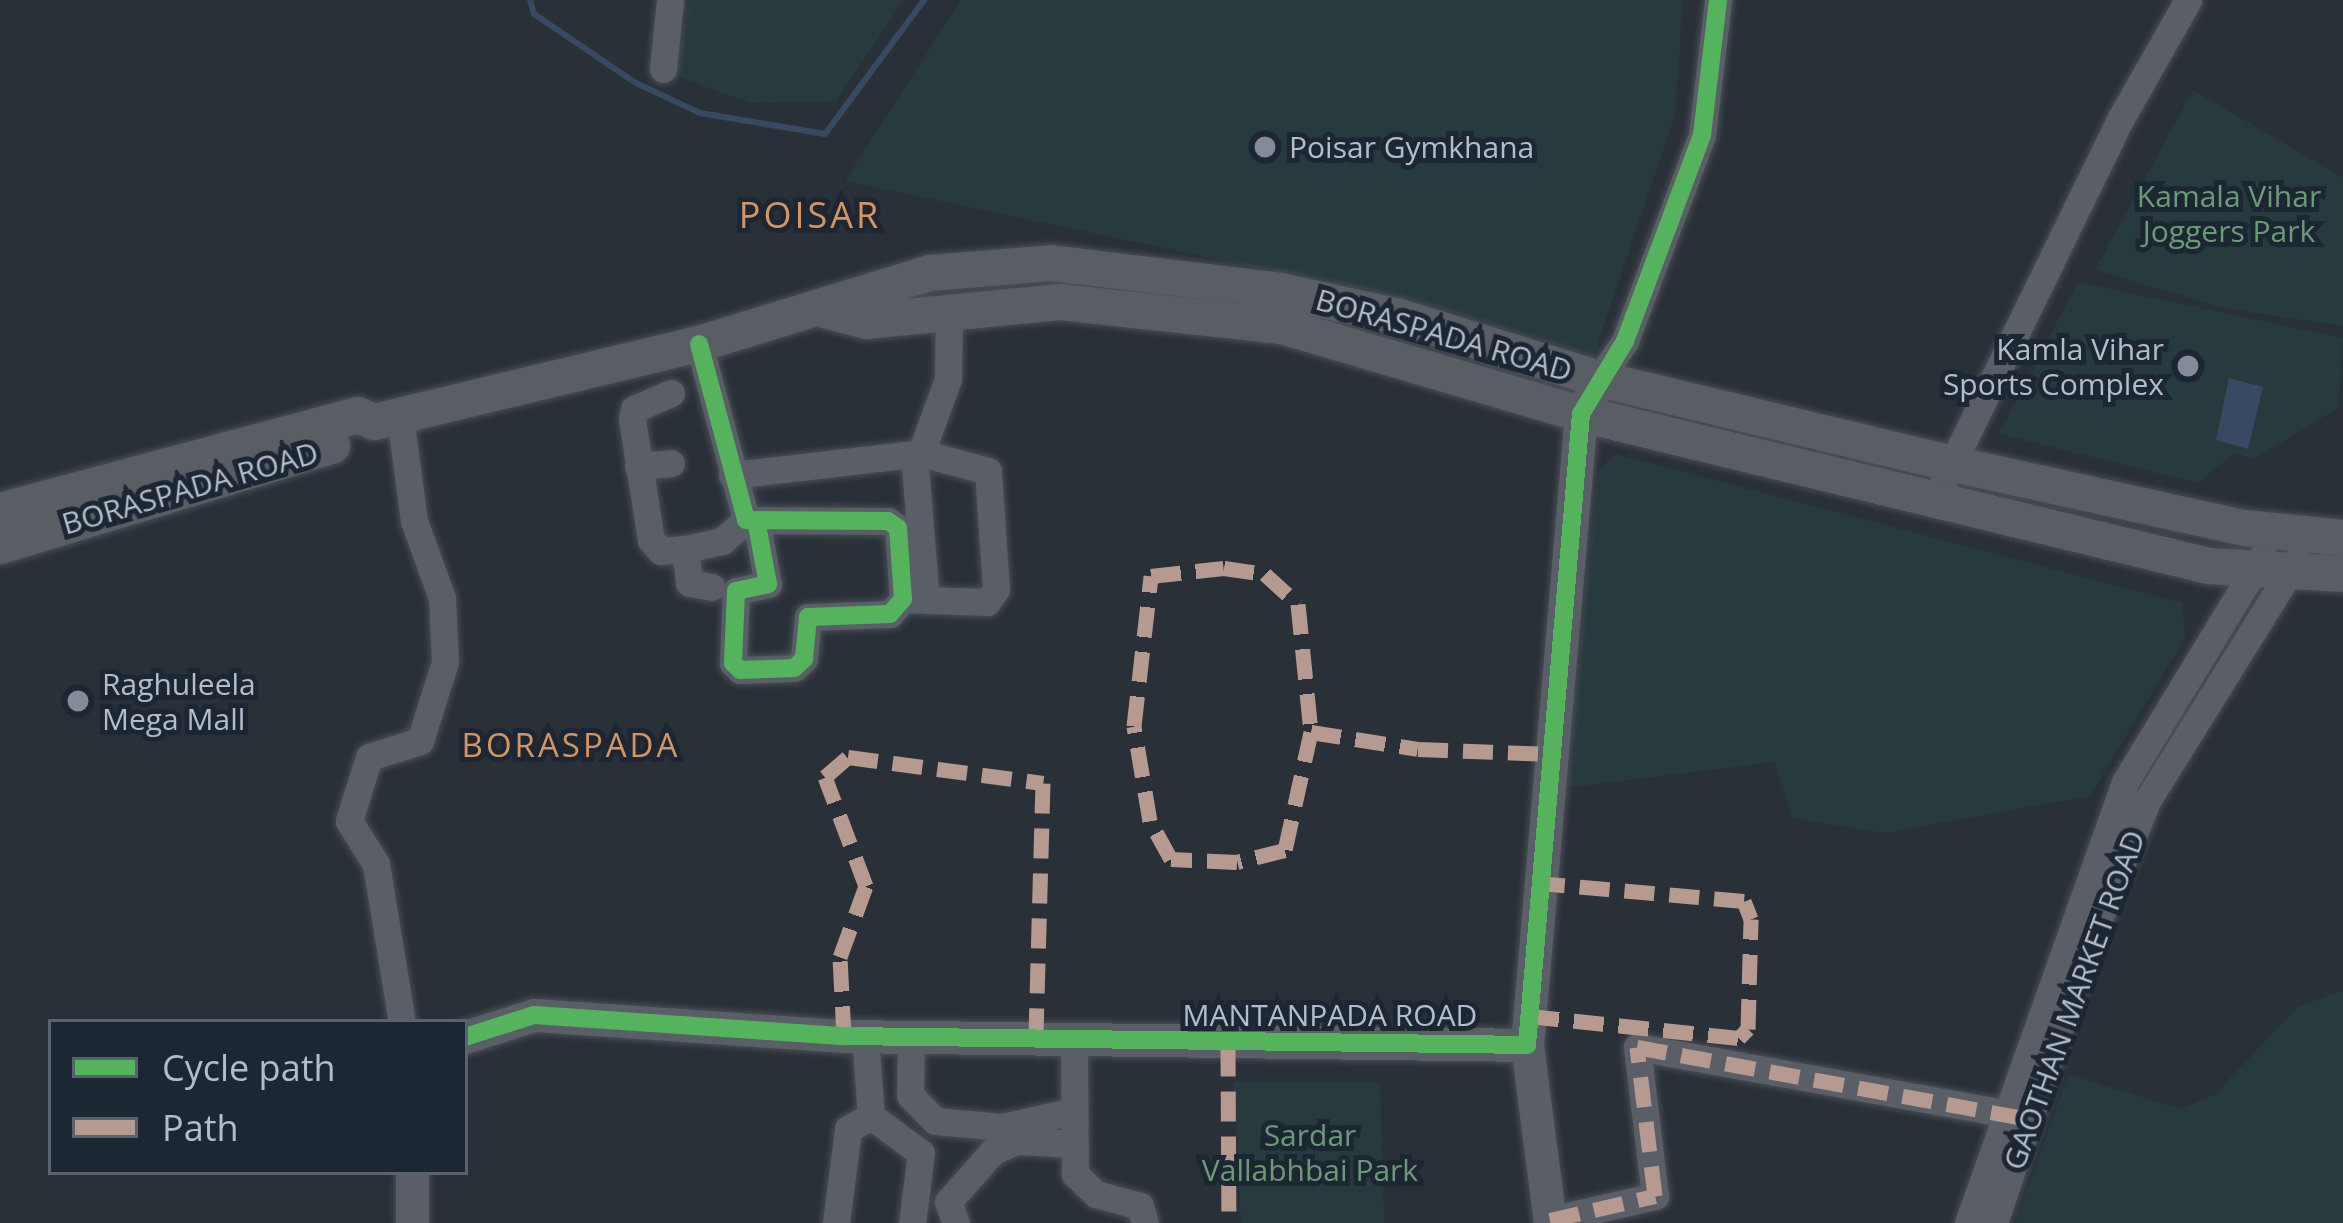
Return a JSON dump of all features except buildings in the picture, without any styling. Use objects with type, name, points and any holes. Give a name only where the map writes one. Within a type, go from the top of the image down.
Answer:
[{"type":"main road","name":"BORASPADA ROAD","points":[[0,511],[358,416],[387,419],[699,344],[825,310],[850,294],[930,273],[1074,265],[1281,291],[1400,316],[1599,379],[2313,551]]},
{"type":"main road","points":[[1072,303],[1074,265]]},
{"type":"main road","name":"BORASPADA ROAD","points":[[825,310],[866,321],[949,309],[1072,303],[1282,326],[1581,414],[2209,566],[2313,551]]},
{"type":"main road","name":"BORASPADA ROAD","points":[[0,546],[362,438],[387,419]]},
{"type":"street","points":[[663,68],[670,0]]},
{"type":"street","points":[[1718,0],[1702,135],[1625,340],[1581,414],[1527,1045],[1550,1221],[1655,1196],[1637,1047],[2016,1115]]},
{"type":"street","points":[[1935,499],[2121,118],[2188,0]]},
{"type":"street","points":[[914,600],[915,466],[948,379],[949,309]]},
{"type":"street","points":[[699,344],[733,475],[768,584],[736,592],[733,664],[740,670],[794,668],[804,659],[808,617],[890,614],[914,600],[987,602],[996,589],[988,471],[921,453],[733,475]]},
{"type":"street","points":[[671,393],[634,409],[651,540],[661,551],[722,541],[752,523],[888,521],[898,528],[914,600]]},
{"type":"street","points":[[387,419],[442,598],[445,662],[420,741],[368,757],[349,821],[376,863],[402,1019]]},
{"type":"street","points":[[638,466],[671,464]]},
{"type":"street","points":[[685,549],[689,583],[712,587]]},
{"type":"street","name":"GAOTHAN MARKET ROAD","points":[[1968,1223],[2016,1115],[2107,867],[2147,801],[2190,707],[2313,551]]},
{"type":"street","name":"MANTANPADA ROAD","points":[[468,1036],[534,1015],[870,1036],[1527,1045]]},
{"type":"street","points":[[836,1223],[848,1129],[870,1105],[870,1036]]},
{"type":"street","points":[[911,1037],[910,1095],[935,1121],[1002,1127],[1070,1112]]},
{"type":"street","points":[[1074,1042],[1073,1166],[1084,1185],[1129,1198],[1145,1223]]},
{"type":"street","points":[[870,1105],[921,1153],[912,1223]]},
{"type":"street","name":"GAOTHAN MARKET ROAD","points":[[1994,1223],[2016,1115]]},
{"type":"street","points":[[956,1223],[948,1202],[993,1151],[1017,1141],[1075,1144]]},
{"type":"street","points":[[412,1175],[412,1223]]},
{"type":"green space","points":[[690,0],[904,0],[836,101],[751,103],[670,74]]},
{"type":"green space","name":"Poisar Gymkhana","points":[[961,0],[1683,0],[1675,114],[1592,362],[1426,303],[845,181]]},
{"type":"green space","name":"Kamala Vihar Joggers Park","points":[[2193,90],[2343,178],[2343,326],[2223,308],[2095,270]]},
{"type":"green space","name":"Kamla Vihar Sports Complex","points":[[2078,282],[2343,338],[2338,408],[2254,459],[2233,454],[2198,483],[1999,434]]},
{"type":"green space","points":[[1616,454],[2182,603],[2185,639],[2090,796],[1885,833],[1792,818],[1775,762],[1565,788],[1598,472]]},
{"type":"green space","points":[[2343,991],[2343,1223],[2015,1223],[2068,1074],[2180,1109],[2214,1095],[2299,1006]]},
{"type":"green space","name":"Sardar Vallabhbai Park","points":[[1234,1082],[1380,1082],[1384,1223],[1241,1223]]},
{"type":"water","points":[[2229,378],[2263,387],[2248,449],[2216,440]]},
{"type":"waterway","points":[[530,0],[534,14],[636,83],[700,113],[825,134],[924,0]]},
{"type":"marked path","points":[[1311,732],[1285,850],[1237,862],[1171,859],[1150,821],[1134,726],[1151,576],[1224,568],[1265,574],[1298,604],[1311,732],[1418,749],[1552,754]]},
{"type":"marked path","points":[[844,1036],[840,957],[866,886],[825,777],[848,757],[1043,783],[1036,1041]]},
{"type":"marked path","points":[[1529,1016],[1739,1038],[1748,1029],[1751,919],[1744,901],[1540,883]]},
{"type":"marked path","points":[[1228,1046],[1229,1223]]},
{"type":"marked path","points":[[1550,1220],[1655,1196],[1637,1047],[2029,1119]]},
{"type":"cycle path","points":[[468,1036],[534,1015],[844,1036],[1527,1045],[1581,414],[1625,341],[1702,135],[1718,0]]},
{"type":"cycle path","points":[[699,344],[746,520],[888,521],[898,528],[903,599],[890,614],[808,617],[804,659],[794,668],[740,670],[733,663],[736,591],[768,584],[757,525]]},
{"type":"place","name":"Poisar Gymkhana","points":[[1265,147]]},
{"type":"place","name":"Kamla Vihar Sports Complex","points":[[2188,366]]},
{"type":"place","name":"Raghuleela Mega Mall","points":[[78,701]]},
{"type":"district","name":"POISAR","points":[[810,215]]},
{"type":"district","name":"BORASPADA","points":[[571,745]]}]
